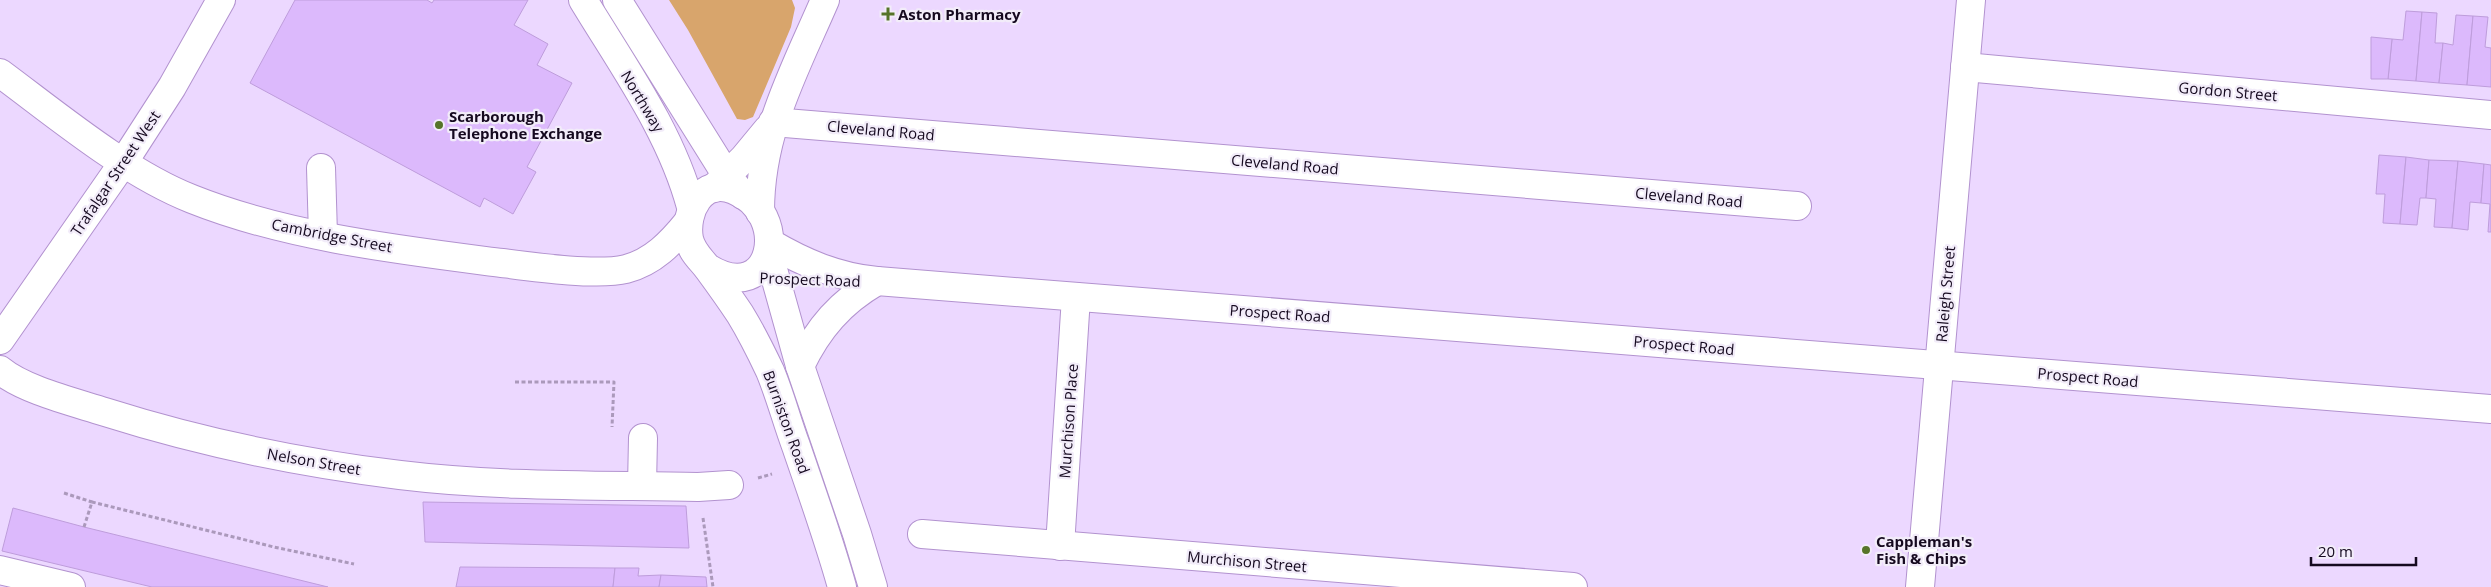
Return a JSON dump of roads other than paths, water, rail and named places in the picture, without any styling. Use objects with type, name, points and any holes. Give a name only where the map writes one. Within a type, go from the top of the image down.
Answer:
[{"type":"street","name":"Trafalgar Street West","points":[[0,340],[123,163],[172,87],[221,0]]},
{"type":"street","name":"Northway","points":[[583,0],[670,146],[684,178],[690,215]]},
{"type":"street","name":"Northway","points":[[617,0],[736,193]]},
{"type":"street","points":[[736,193],[773,122],[825,0]]},
{"type":"street","name":"Raleigh Street","points":[[1920,587],[1971,0]]},
{"type":"street","name":"Gordon Street","points":[[1965,67],[2491,115]]},
{"type":"street","name":"Cambridge Street","points":[[0,73],[123,163],[190,199],[243,217],[323,235],[455,257],[533,266],[610,271],[627,268],[656,255],[674,240],[690,215]]},
{"type":"street","points":[[736,193],[769,232],[771,259],[743,277],[732,278],[708,268],[693,250],[690,241],[690,215],[697,199],[736,193],[762,167],[773,122]]},
{"type":"street","name":"Cleveland Road","points":[[773,122],[1797,206]]},
{"type":"street","points":[[321,168],[323,235]]},
{"type":"street","name":"Prospect Road","points":[[771,259],[877,281],[2491,409]]},
{"type":"street","name":"Burniston Road","points":[[771,259],[800,366],[858,534],[873,587]]},
{"type":"street","name":"Burniston Road","points":[[708,268],[740,315],[770,372],[842,587]]},
{"type":"street","name":"Prospect Road","points":[[800,366],[812,341],[828,318],[843,304],[877,281]]},
{"type":"street","name":"Murchison Place","points":[[1060,546],[1076,297]]},
{"type":"street","name":"Nelson Street","points":[[0,370],[10,378],[65,399],[138,422],[262,452],[400,475],[487,481],[642,486],[698,487],[729,485]]},
{"type":"street","points":[[642,486],[643,438]]},
{"type":"street","name":"Murchison Street","points":[[922,534],[1573,587]]},
{"type":"street","points":[[0,570],[70,587]]},
{"type":"place","name":"Aston Pharmacy","points":[[888,14]]},
{"type":"place","name":"Scarborough Telephone Exchange","points":[[439,125]]},
{"type":"place","name":"Cappleman's Fish & Chips","points":[[1866,550]]}]
